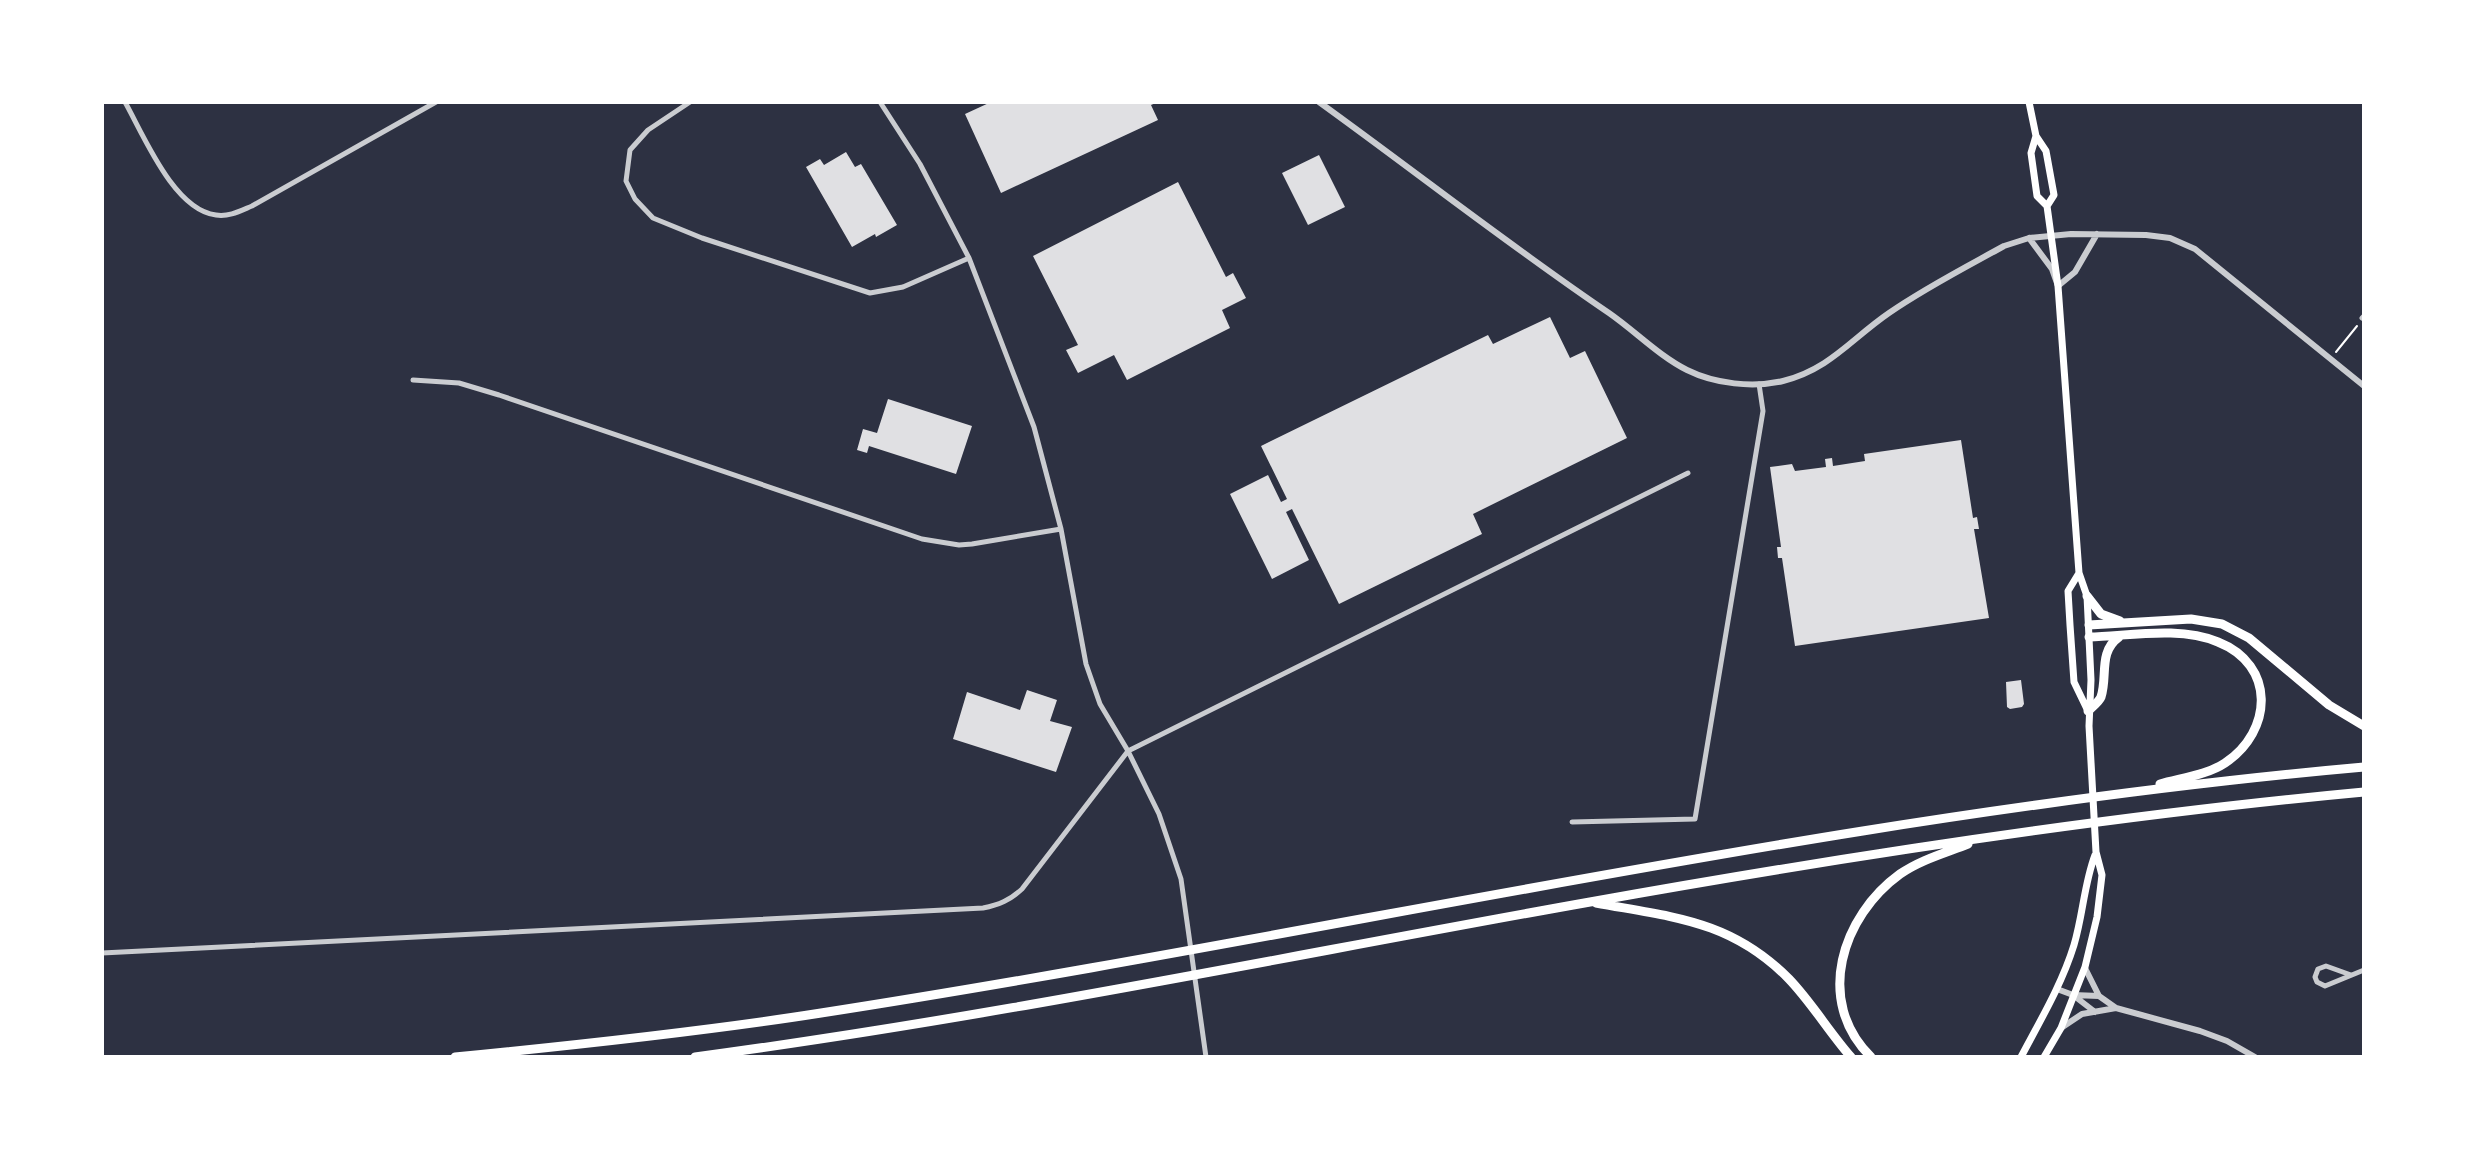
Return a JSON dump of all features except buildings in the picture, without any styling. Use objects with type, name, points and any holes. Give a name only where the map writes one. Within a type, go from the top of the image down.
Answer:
[{"type":"highway","points":[[2087,596],[2101,614],[2127,623]]},
{"type":"highway","points":[[2089,625],[2191,619],[2234,629],[2329,705],[2364,726]]},
{"type":"highway","points":[[2089,637],[2182,634],[2219,642],[2247,663],[2258,682],[2262,701],[2256,729],[2240,752],[2218,768],[2134,791]]},
{"type":"highway","points":[[2088,711],[2100,699],[2108,649],[2121,636]]},
{"type":"highway","points":[[455,1057],[575,1045],[829,1012],[1812,838],[2134,791],[2364,767]]},
{"type":"highway","points":[[695,1057],[966,1016],[1787,868],[1986,837],[2244,803],[2364,792]]},
{"type":"highway","points":[[1871,1057],[1849,1027],[1842,1003],[1842,965],[1854,924],[1865,906],[1904,871],[1986,837]]},
{"type":"highway","points":[[1589,902],[1676,916],[1731,936],[1762,956],[1788,979],[1851,1057]]},
{"type":"main road","points":[[2029,102],[2036,136],[2046,151],[2054,195],[2047,206]]},
{"type":"main road","points":[[2036,136],[2031,153],[2037,196],[2047,206],[2052,236],[2079,573],[2087,596],[2091,680],[2088,711],[2096,852],[2102,875],[2097,917],[2085,967],[2061,1028],[2044,1057]]},
{"type":"main road","points":[[2079,573],[2068,591],[2070,637],[2074,682],[2088,711]]},
{"type":"main road","points":[[2070,625],[2089,625]]},
{"type":"main road","points":[[2070,637],[2089,637]]},
{"type":"main road","points":[[2021,1057],[2057,989],[2074,944],[2096,852]]},
{"type":"street","points":[[125,102],[168,180],[196,209],[216,215],[231,215],[252,206],[436,102]]},
{"type":"street","points":[[690,102],[648,130],[630,150],[626,181],[635,199],[653,218],[702,238],[870,293],[903,287],[969,258]]},
{"type":"street","points":[[880,102],[920,164],[969,258],[1034,427],[1061,529],[1086,664],[1100,704],[1128,751],[1173,850],[1181,879],[1206,1057]]},
{"type":"street","points":[[1319,102],[1526,257],[1674,362],[1709,379],[1759,384],[1783,381],[1821,367],[1899,306],[2004,246],[2029,238],[2097,234],[2158,236],[2195,249],[2364,386]]},
{"type":"street","points":[[2029,238],[2052,269],[2058,286],[2075,272],[2097,234]]},
{"type":"street","points":[[413,380],[459,383],[499,395],[922,539],[959,545],[995,542],[1061,529]]},
{"type":"street","points":[[1572,822],[1695,819],[1763,411],[1759,384]]},
{"type":"street","points":[[102,953],[996,906],[1022,889],[1128,751],[1688,473]]},
{"type":"street","points":[[2351,975],[2322,966],[2315,977],[2325,986],[2364,970]]},
{"type":"street","points":[[2085,967],[2099,996],[2116,1008],[2200,1031],[2227,1041],[2255,1057]]},
{"type":"street","points":[[2057,989],[2073,995],[2095,1012]]},
{"type":"street","points":[[2073,995],[2099,996]]},
{"type":"street","points":[[2061,1028],[2082,1014],[2116,1008]]},
{"type":"path","points":[[2336,352],[2363,317]]}]
